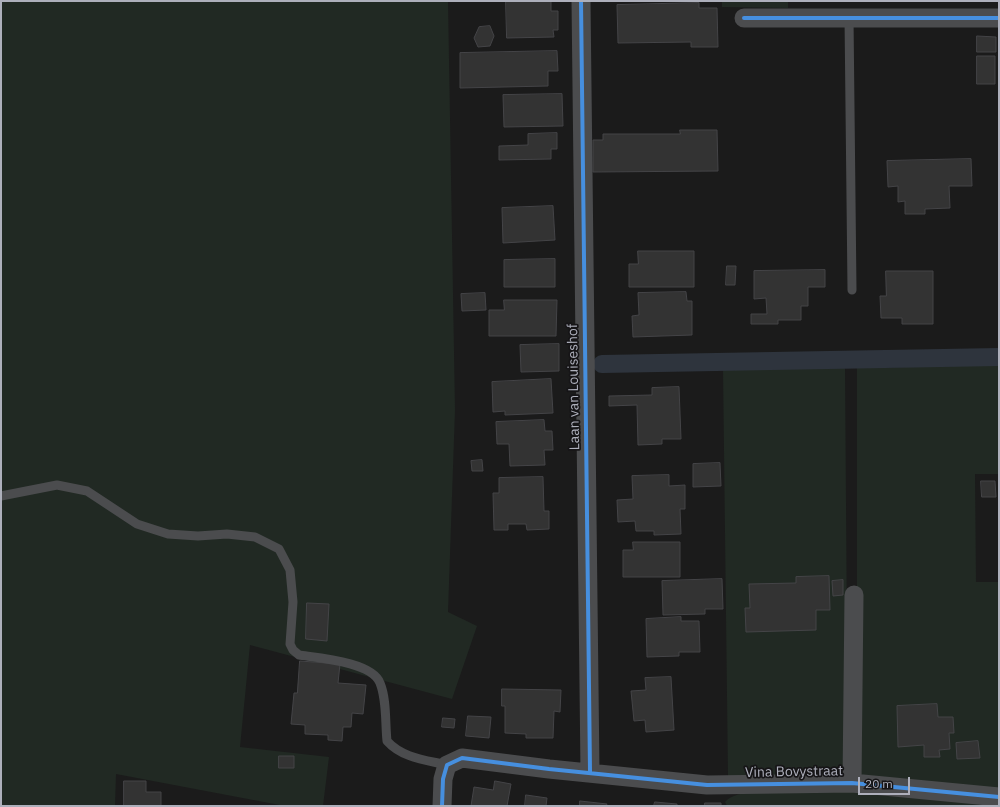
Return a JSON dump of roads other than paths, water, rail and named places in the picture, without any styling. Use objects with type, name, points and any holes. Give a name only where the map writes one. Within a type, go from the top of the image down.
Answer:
[{"type":"street","name":"Laan van Louiseshof","points":[[580,1],[590,772]]},
{"type":"street","points":[[744,18],[999,18]]},
{"type":"street","points":[[852,783],[854,596]]},
{"type":"street","name":"Vina Bovystraat","points":[[447,765],[462,758],[549,770],[590,772],[707,785],[852,783],[999,797]]},
{"type":"street","points":[[442,806],[443,779],[447,765]]},
{"type":"lane","points":[[849,17],[852,290]]},
{"type":"lane","points":[[1,496],[57,485],[87,491],[137,524],[168,534],[198,536],[227,534],[255,538],[279,549],[290,570],[293,602],[290,644],[292,650],[299,655],[351,664],[372,673],[380,682],[382,691],[387,741],[399,752],[416,758],[447,765]]},
{"type":"waterway","points":[[602,364],[999,357]]}]
